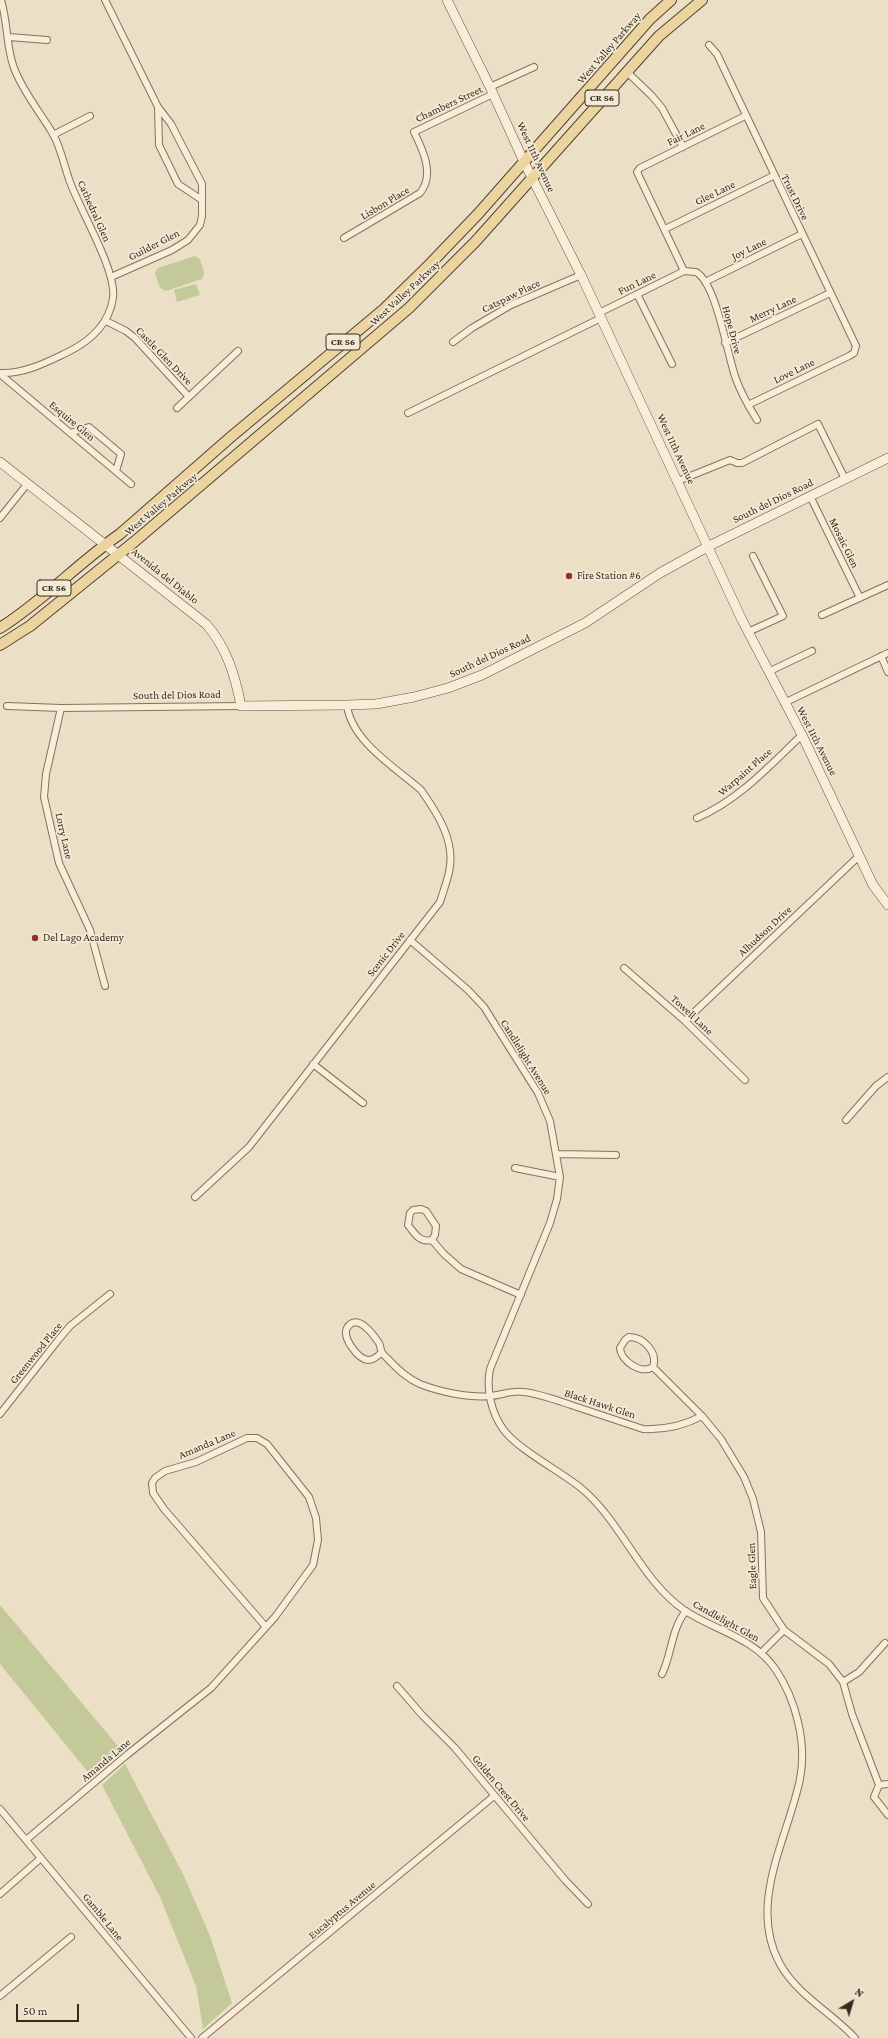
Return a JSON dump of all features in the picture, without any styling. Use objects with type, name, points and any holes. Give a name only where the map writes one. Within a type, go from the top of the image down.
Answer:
[{"type":"main road","name":"West Valley Parkway","points":[[0,628],[39,601],[106,544],[120,534],[232,436],[384,309],[462,231],[650,19],[671,0]]},
{"type":"main road","name":"West Valley Parkway","points":[[0,646],[30,626],[118,554],[409,308],[475,242],[531,177],[659,36],[702,0]]},
{"type":"street","name":"Cathedral Glen","points":[[0,374],[10,374],[34,368],[72,350],[92,337],[106,321],[113,298],[111,277],[70,183],[53,135],[25,91],[14,68],[10,53],[6,16],[1,0]]},
{"type":"street","name":"West 11th Avenue","points":[[447,0],[492,90],[531,177],[581,275],[748,632],[802,735],[873,886],[888,906]]},
{"type":"street","name":"Guilder Glen","points":[[106,1],[158,107],[171,124],[202,184],[202,216],[200,225],[188,240],[172,250],[111,277]]},
{"type":"street","points":[[9,37],[46,40]]},
{"type":"street","name":"Trust Drive","points":[[709,45],[717,54],[773,176],[856,346],[854,353],[849,356]]},
{"type":"street","name":"Chambers Street","points":[[414,132],[534,66]]},
{"type":"street","points":[[626,71],[652,96],[662,108],[683,147]]},
{"type":"street","name":"Guilder Glen","points":[[158,107],[159,145],[178,184],[202,200]]},
{"type":"street","points":[[53,135],[90,116]]},
{"type":"street","name":"Fair Lane","points":[[665,229],[637,172],[640,168],[746,116]]},
{"type":"street","name":"Lisbon Place","points":[[344,238],[420,193],[425,187],[428,172],[421,146],[414,132]]},
{"type":"street","name":"Glee Lane","points":[[665,229],[773,176]]},
{"type":"street","points":[[665,229],[684,271],[696,272],[705,282]]},
{"type":"street","name":"Joy Lane","points":[[705,282],[802,234]]},
{"type":"street","name":"Fun Lane","points":[[408,413],[600,316],[638,294],[684,271]]},
{"type":"street","name":"Catspaw Place","points":[[453,342],[511,305],[581,275]]},
{"type":"street","name":"Hope Drive","points":[[705,282],[722,319],[725,343],[736,379],[756,420]]},
{"type":"street","name":"Merry Lane","points":[[725,343],[830,293]]},
{"type":"street","points":[[638,294],[672,364]]},
{"type":"street","name":"Castle Glen Drive","points":[[106,321],[135,338],[189,397],[238,351]]},
{"type":"street","name":"Love Lane","points":[[748,405],[849,356]]},
{"type":"street","name":"Esquire Glen","points":[[0,374],[131,484]]},
{"type":"street","points":[[177,408],[189,397]]},
{"type":"street","points":[[678,481],[730,460],[737,463],[742,463],[818,424],[845,479]]},
{"type":"street","points":[[70,433],[89,427],[105,440],[120,454],[116,471]]},
{"type":"street","name":"South del Dios Road","points":[[7,706],[61,708],[347,706],[376,704],[414,697],[448,688],[482,675],[585,623],[660,573],[708,546],[888,458]]},
{"type":"street","name":"Avenida del Diablo","points":[[0,462],[206,624],[228,656],[238,687],[241,706]]},
{"type":"street","points":[[0,518],[28,483]]},
{"type":"street","name":"Mosaic Glen","points":[[810,496],[860,598]]},
{"type":"street","points":[[748,632],[783,616],[753,556]]},
{"type":"street","points":[[822,615],[888,585]]},
{"type":"street","points":[[768,672],[812,651]]},
{"type":"street","points":[[784,703],[888,653]]},
{"type":"street","points":[[881,656],[888,672]]},
{"type":"street","name":"Scenic Drive","points":[[195,1197],[249,1147],[440,902],[449,872],[451,856],[446,831],[422,790],[367,744],[355,729],[348,714],[347,706]]},
{"type":"street","name":"Lorry Lane","points":[[61,708],[46,774],[44,797],[59,863],[90,930],[105,986]]},
{"type":"street","name":"Warpaint Place","points":[[697,818],[716,810],[738,795],[802,735]]},
{"type":"street","name":"Alhudson Drive","points":[[685,1020],[859,856]]},
{"type":"street","name":"Candlelight Avenue","points":[[410,940],[468,990],[484,1007],[538,1094],[550,1121],[557,1154],[560,1177],[557,1199],[550,1223],[490,1369],[488,1378],[490,1396]]},
{"type":"street","name":"Towell Lane","points":[[624,968],[685,1020],[745,1080]]},
{"type":"street","points":[[313,1064],[363,1103]]},
{"type":"street","points":[[846,1120],[876,1086],[888,1076]]},
{"type":"street","points":[[557,1154],[616,1155]]},
{"type":"street","points":[[515,1168],[560,1177]]},
{"type":"street","points":[[421,1209],[426,1211],[435,1222],[436,1230],[432,1240],[423,1241],[419,1239],[408,1225],[408,1217],[413,1210],[421,1209]]},
{"type":"street","points":[[432,1240],[444,1254],[461,1269],[521,1294]]},
{"type":"street","name":"Greenwood Place","points":[[0,1414],[70,1326],[110,1294]]},
{"type":"street","points":[[356,1322],[365,1325],[379,1343],[381,1353],[372,1360],[360,1356],[348,1340],[346,1333],[347,1328],[356,1322]]},
{"type":"street","points":[[629,1338],[638,1339],[653,1352],[655,1357],[653,1367],[646,1370],[637,1368],[620,1352],[622,1343],[629,1338]]},
{"type":"street","name":"Black Hawk Glen","points":[[381,1353],[399,1371],[420,1384],[468,1396],[490,1396],[522,1391],[538,1394],[643,1429],[659,1429],[687,1423],[702,1416]]},
{"type":"street","name":"Eagle Glen","points":[[653,1367],[702,1416],[728,1451],[744,1477],[753,1499],[761,1532],[763,1598],[784,1630],[829,1664],[843,1682],[852,1714],[879,1785],[874,1797],[888,1815]]},
{"type":"street","name":"Candlelight Glen","points":[[490,1396],[492,1408],[502,1427],[509,1436],[582,1488],[609,1518],[653,1581],[686,1611],[749,1643],[776,1670],[790,1697],[800,1730],[802,1757],[800,1779],[774,1866],[768,1899],[768,1927],[771,1940],[780,1963],[796,1986],[855,2038]]},
{"type":"street","name":"Amanda Lane","points":[[26,1840],[128,1754],[211,1688],[266,1627],[313,1565],[318,1540],[316,1518],[309,1498],[267,1444],[257,1438],[247,1438],[196,1462],[165,1471],[155,1478],[152,1484],[153,1493],[164,1509],[266,1627]]},
{"type":"street","points":[[662,1674],[669,1660],[679,1620],[686,1611]]},
{"type":"street","points":[[761,1654],[784,1630]]},
{"type":"street","points":[[843,1682],[859,1672],[885,1643]]},
{"type":"street","name":"Golden Crest Drive","points":[[397,1686],[422,1715],[455,1748],[565,1880],[588,1904]]},
{"type":"street","points":[[879,1785],[888,1784]]},
{"type":"street","name":"Eucalyptus Avenue","points":[[202,2038],[494,1796]]},
{"type":"street","name":"Gamble Lane","points":[[0,1809],[191,2038]]},
{"type":"street","points":[[0,1894],[41,1858]]},
{"type":"street","points":[[0,1996],[71,1936]]},
{"type":"green space","points":[[195,256],[200,259],[204,273],[202,279],[166,291],[160,288],[155,273],[158,268]]},
{"type":"green space","points":[[196,284],[200,295],[177,302],[174,290]]},
{"type":"green space","points":[[0,1605],[122,1751],[92,1777],[0,1664]]},
{"type":"green space","points":[[125,1764],[184,1876],[210,1936],[232,2003],[203,2029],[196,1986],[160,1897],[102,1785]]},
{"type":"place","name":"Fire Station #6","points":[[569,576]]},
{"type":"place","name":"Del Lago Academy","points":[[35,938]]}]
